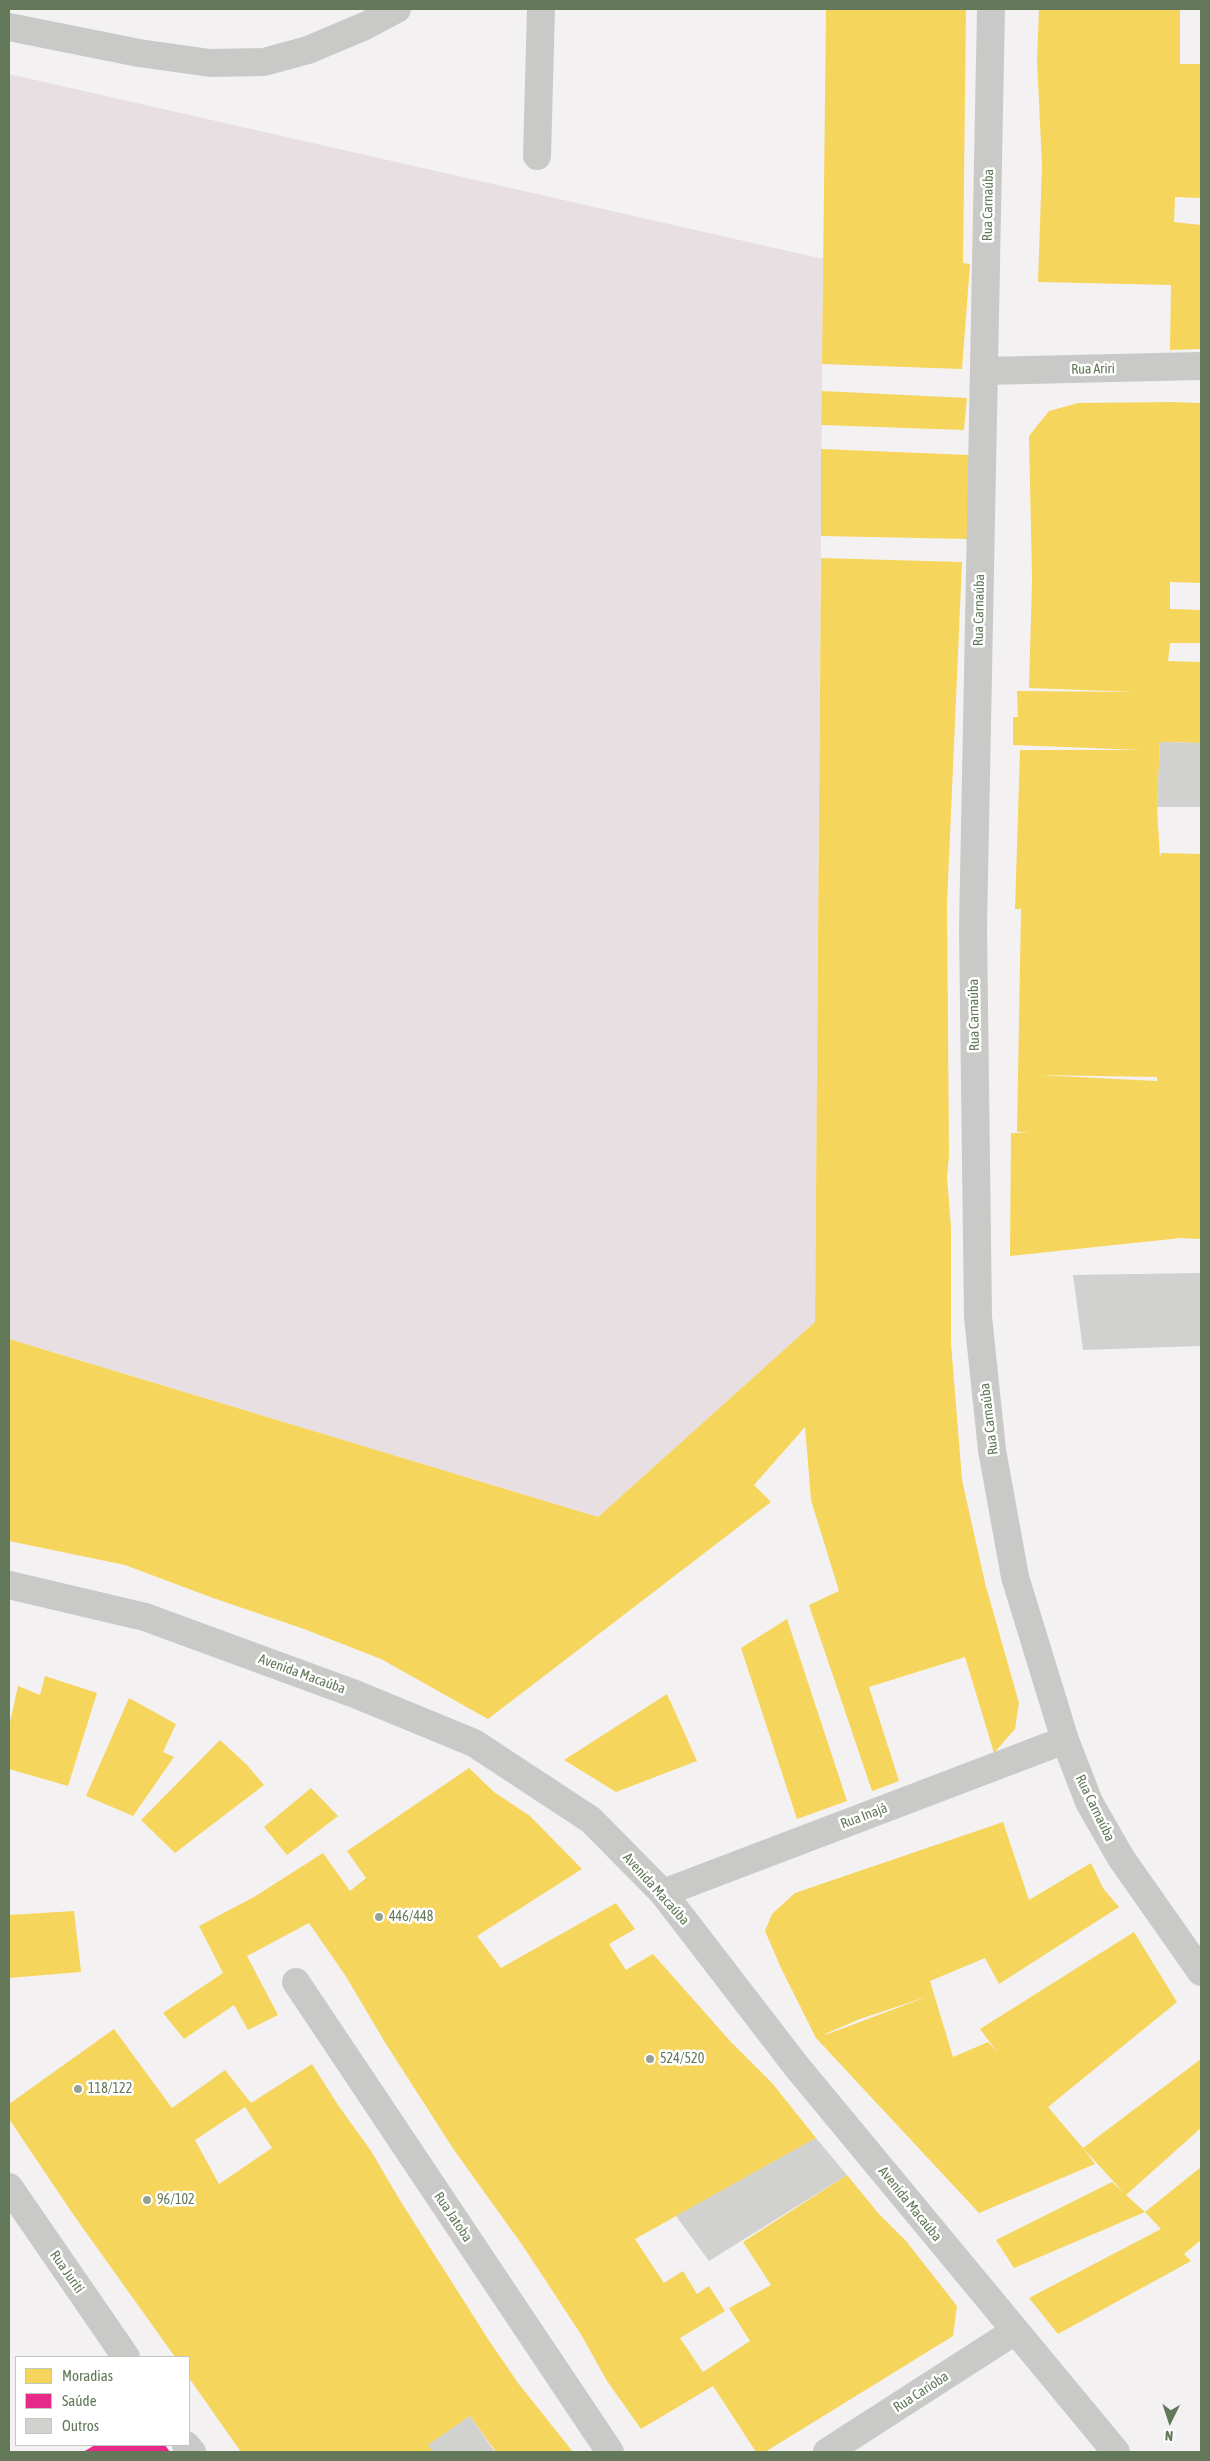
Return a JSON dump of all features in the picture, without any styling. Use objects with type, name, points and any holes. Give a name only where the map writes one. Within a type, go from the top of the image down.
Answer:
[{"type":"street","points":[[9,27],[139,52],[210,63],[264,62],[308,50],[362,17],[397,9]]},
{"type":"street","points":[[537,156],[541,9]]},
{"type":"street","name":"Rua Carnaúba","points":[[991,9],[973,928],[978,1317],[992,1450],[1015,1577],[1065,1740],[1089,1802],[1121,1858],[1201,1972]]},
{"type":"street","name":"Rua Ariri","points":[[985,371],[1201,366]]},
{"type":"street","name":"Avenida Macaúba","points":[[9,1585],[145,1617],[355,1694],[474,1743],[591,1820],[663,1893],[797,2067],[1116,2452]]},
{"type":"street","name":"Rua Inajá","points":[[663,1893],[1065,1740]]},
{"type":"street","name":"Rua Jatoba","points":[[296,1982],[610,2452]]},
{"type":"street","name":"Rua Juriti","points":[[9,2187],[125,2356]]},
{"type":"street","name":"Rua Carioba","points":[[827,2452],[1015,2331]]},
{"type":"shaded area","points":[[9,74],[823,259],[815,1322],[598,1517],[9,1339]]},
{"type":"building: Moradias","points":[[826,9],[966,9],[963,263],[970,264],[962,369],[822,364]]},
{"type":"building: Moradias","points":[[1039,9],[1180,9],[1180,64],[1201,64],[1201,198],[1175,197],[1174,222],[1201,225],[1201,349],[1170,350],[1171,285],[1038,282],[1042,165],[1037,60]]},
{"type":"building: Moradias","points":[[822,391],[967,398],[964,430],[821,425]]},
{"type":"building: Moradias","points":[[1078,403],[1201,403],[1201,583],[1170,582],[1170,609],[1201,610],[1201,643],[1170,643],[1168,661],[1201,662],[1201,743],[1160,742],[1157,807],[1160,858],[1161,853],[1201,854],[1201,1239],[1181,1238],[1010,1256],[1011,1133],[1030,1133],[1017,1132],[1021,909],[1015,909],[1020,750],[1142,750],[1013,745],[1013,717],[1018,717],[1017,691],[1137,692],[1029,688],[1032,579],[1029,436],[1049,411]],"holes":[[[1037,1075],[1157,1077],[1157,1081]]]},
{"type":"building: Moradias","points":[[821,449],[970,455],[968,539],[821,536]]},
{"type":"building: Moradias","points":[[821,558],[962,562],[947,903],[949,1156],[947,1177],[951,1227],[951,1343],[962,1480],[985,1583],[1019,1703],[1015,1729],[994,1753],[965,1657],[869,1687],[899,1781],[872,1791],[809,1605],[839,1591],[811,1500],[805,1427],[754,1485],[771,1502],[488,1719],[381,1659],[304,1629],[125,1565],[9,1541],[9,1339],[598,1517],[815,1322]]},
{"type":"building: Moradias","points":[[787,1619],[847,1801],[797,1819],[741,1648]]},
{"type":"building: Moradias","points":[[45,1676],[97,1693],[68,1786],[9,1769],[9,1727],[18,1686],[40,1695]]},
{"type":"building: Moradias","points":[[667,1694],[697,1761],[616,1792],[564,1760]]},
{"type":"building: Moradias","points":[[129,1698],[176,1724],[163,1752],[174,1757],[133,1816],[86,1796]]},
{"type":"building: Moradias","points":[[220,1740],[247,1765],[264,1785],[175,1853],[141,1820]]},
{"type":"building: Moradias","points":[[469,1768],[494,1792],[530,1816],[582,1869],[477,1936],[501,1968],[616,1903],[635,1929],[609,1944],[626,1970],[653,1954],[730,2041],[772,2083],[816,2138],[635,2239],[664,2283],[683,2271],[697,2294],[709,2286],[725,2311],[680,2338],[703,2372],[750,2341],[729,2308],[771,2285],[743,2242],[847,2175],[879,2214],[906,2241],[957,2306],[953,2336],[765,2452],[756,2452],[713,2386],[641,2429],[607,2381],[582,2336],[523,2246],[454,2150],[386,2044],[345,1975],[309,1923],[247,1956],[278,2015],[248,2030],[234,2005],[184,2039],[163,2013],[223,1973],[199,1926],[254,1897],[323,1853],[350,1891],[366,1878],[347,1851]]},
{"type":"building: Moradias","points":[[311,1788],[338,1816],[287,1855],[264,1827]]},
{"type":"building: Moradias","points":[[1003,1822],[1029,1900],[1091,1863],[1103,1888],[1119,1907],[999,1984],[985,1958],[930,1981],[953,2057],[988,2042],[998,2053],[980,2029],[1134,1932],[1177,2002],[1048,2107],[1095,2164],[979,2213],[816,2038],[765,1931],[772,1914],[795,1893]],"holes":[[[929,1996],[825,2035],[860,2019]]]},
{"type":"building: Moradias","points":[[74,1911],[81,1972],[9,1978],[9,1915]]},
{"type":"building: Moradias","points":[[114,2029],[172,2108],[225,2070],[251,2103],[312,2064],[371,2151],[488,2339],[518,2383],[573,2452],[496,2452],[470,2416],[428,2445],[433,2452],[241,2452],[190,2379],[190,2356],[174,2356],[75,2217],[9,2119],[9,2104]],"holes":[[[245,2107],[272,2148],[219,2184],[195,2140]]]},
{"type":"building: Moradias","points":[[1201,2059],[1201,2128],[1126,2195],[1145,2212],[1014,2268],[996,2240],[1112,2182],[1124,2193],[1083,2148]]},
{"type":"building: Moradias","points":[[1201,2167],[1201,2240],[1184,2254],[1191,2261],[1058,2334],[1029,2298],[1161,2229],[1145,2212]]},
{"type":"building: Saúde","points":[[93,2446],[166,2446],[170,2452],[83,2452]]},
{"type":"building: Outros","points":[[1160,742],[1201,743],[1201,807],[1157,807]]},
{"type":"building: Outros","points":[[1201,1273],[1201,1346],[1083,1350],[1073,1275]]},
{"type":"building: Outros","points":[[816,2138],[847,2175],[709,2261],[676,2216]]},
{"type":"building: Outros","points":[[470,2416],[495,2452],[433,2452],[428,2445]]},
{"type":"place","name":"446/448","points":[[379,1917]]},
{"type":"place","name":"524/520","points":[[650,2059]]},
{"type":"place","name":"118/122","points":[[78,2089]]},
{"type":"place","name":"96/102","points":[[147,2200]]}]
